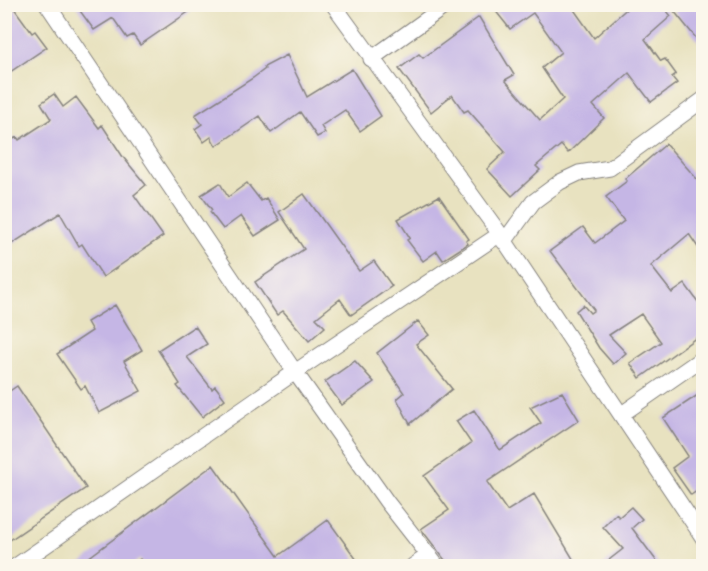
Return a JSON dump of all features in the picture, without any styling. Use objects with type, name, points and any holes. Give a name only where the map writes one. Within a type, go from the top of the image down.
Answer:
[{"type":"street","points":[[47,4],[295,372],[387,502],[433,561],[413,567]]},
{"type":"street","points":[[333,4],[502,238],[704,539]]},
{"type":"street","points":[[371,59],[448,4]]},
{"type":"street","points":[[16,567],[295,372],[502,238],[533,202],[560,182],[579,173],[610,168],[704,99]]},
{"type":"street","points":[[622,414],[704,357]]},
{"type":"building","points":[[4,4],[11,4],[32,33],[35,31],[47,47],[4,76]]},
{"type":"building","points":[[75,4],[200,4],[140,45],[133,35],[127,38],[113,18],[94,30]]},
{"type":"building","points":[[490,4],[570,4],[594,38],[632,4],[661,4],[671,16],[645,39],[661,61],[665,59],[676,74],[672,77],[677,83],[651,102],[629,73],[593,105],[604,118],[568,153],[561,145],[536,166],[540,170],[512,196],[487,169],[505,152],[468,110],[464,112],[452,95],[431,112],[399,69],[419,54],[423,58],[479,17],[514,75],[505,80],[540,120],[563,99],[542,68],[561,52],[533,13],[510,29]]},
{"type":"building","points":[[683,4],[704,4],[704,48],[674,11]]},
{"type":"building","points":[[287,55],[307,97],[352,69],[381,116],[360,131],[345,110],[321,126],[325,133],[317,137],[300,112],[271,133],[260,116],[216,146],[211,137],[204,142],[195,129],[202,124],[195,115],[253,78],[265,69],[264,67]]},
{"type":"building","points":[[54,94],[63,107],[76,97],[99,128],[102,125],[123,157],[146,185],[134,195],[163,236],[103,277],[82,244],[79,246],[60,213],[4,249],[4,144],[17,137],[19,140],[51,119],[41,103]]},
{"type":"building","points":[[666,144],[704,187],[704,256],[689,234],[651,266],[672,293],[685,284],[704,310],[704,332],[640,378],[630,363],[661,342],[641,314],[609,335],[626,353],[613,364],[599,348],[576,311],[583,305],[590,313],[594,310],[550,251],[583,227],[595,243],[624,221],[606,197],[627,181],[625,179]]},
{"type":"building","points":[[220,183],[228,197],[247,183],[261,201],[266,198],[280,220],[255,236],[241,216],[223,229],[201,195]]},
{"type":"building","points":[[304,194],[359,271],[374,261],[392,286],[351,315],[340,299],[316,318],[325,327],[309,341],[283,311],[277,315],[255,282],[304,249],[279,212]]},
{"type":"building","points":[[439,196],[469,239],[466,241],[468,244],[443,260],[437,251],[423,261],[407,240],[410,238],[398,219]]},
{"type":"building","points":[[115,305],[142,350],[124,361],[141,391],[99,413],[85,386],[81,389],[57,354],[92,331],[87,322]]},
{"type":"building","points":[[418,321],[429,335],[416,344],[452,389],[410,424],[397,399],[404,393],[377,353]]},
{"type":"building","points":[[195,326],[207,344],[187,357],[212,389],[215,386],[225,399],[202,417],[177,386],[180,384],[158,350]]},
{"type":"building","points":[[355,361],[374,382],[342,405],[325,382]]},
{"type":"building","points":[[17,386],[86,488],[4,544],[4,395]]},
{"type":"building","points":[[704,391],[704,486],[691,495],[672,468],[688,456],[663,418]]},
{"type":"building","points":[[562,392],[579,420],[487,482],[507,511],[534,494],[578,567],[447,567],[445,560],[421,529],[449,510],[424,476],[471,443],[456,421],[474,410],[500,450],[541,423],[530,407]]},
{"type":"building","points":[[213,465],[278,556],[328,520],[362,567],[145,567],[140,559],[130,567],[76,567]]},
{"type":"building","points":[[631,507],[642,519],[632,528],[661,567],[600,567],[623,549],[603,527],[616,514],[619,517]]}]
